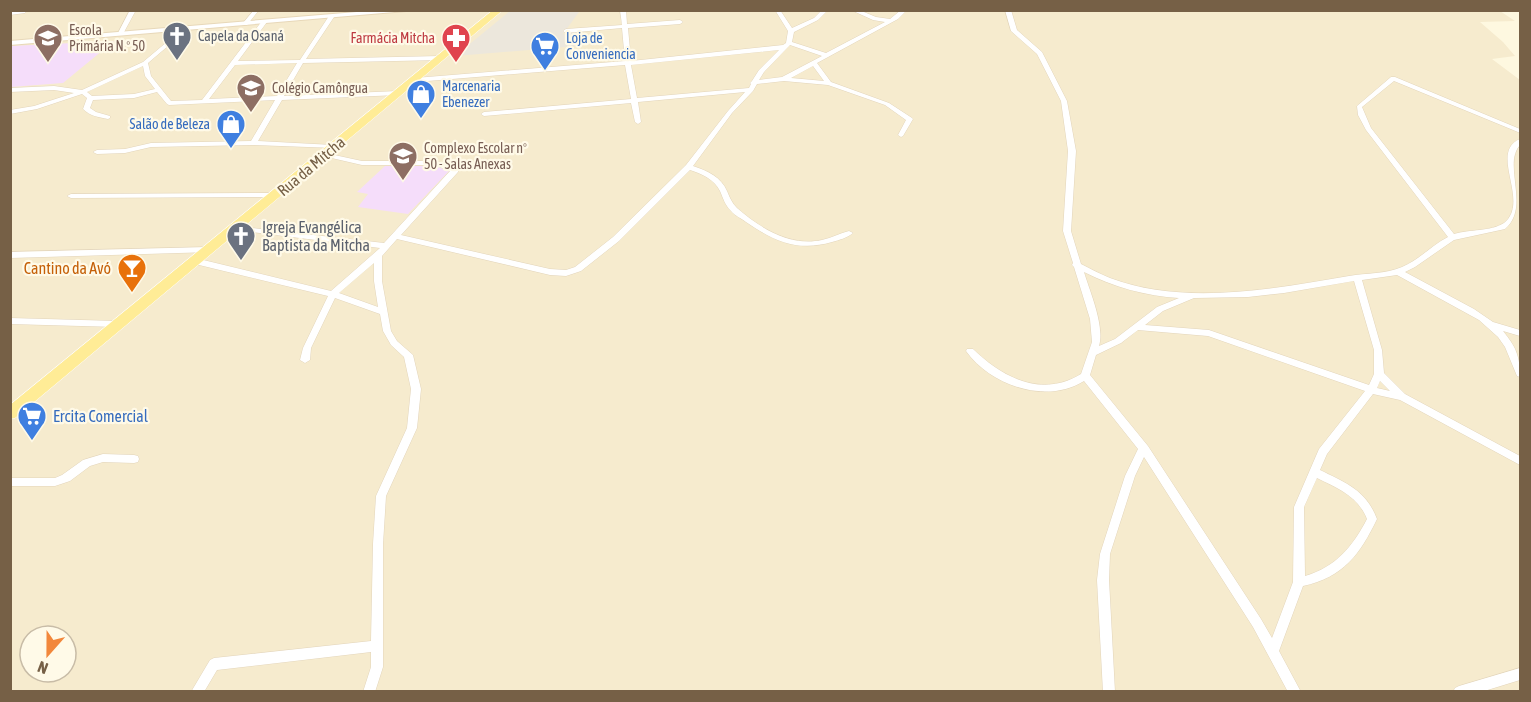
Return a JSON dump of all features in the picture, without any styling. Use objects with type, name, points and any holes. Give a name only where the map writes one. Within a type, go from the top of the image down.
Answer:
[{"type":"main road","points":[[10,43],[415,10]]},
{"type":"main road","name":"Rua da Mitcha","points":[[13,409],[500,10]]},
{"type":"street","points":[[121,33],[133,10]]},
{"type":"street","points":[[245,24],[257,10]]},
{"type":"street","points":[[623,10],[628,63],[638,122]]},
{"type":"street","points":[[396,236],[483,258],[566,273],[578,269],[616,239],[689,167],[752,86],[760,71],[788,45],[791,31],[777,10]]},
{"type":"street","points":[[791,31],[816,19],[826,10]]},
{"type":"street","points":[[853,10],[875,19],[891,20]]},
{"type":"street","points":[[784,79],[905,10]]},
{"type":"street","points":[[970,351],[984,366],[1031,388],[1049,388],[1072,384],[1085,376],[1096,342],[1095,319],[1067,231],[1072,151],[1064,101],[1040,53],[1014,31],[1008,10]]},
{"type":"street","points":[[10,13],[25,12]]},
{"type":"street","points":[[253,143],[301,62],[331,17]]},
{"type":"street","points":[[204,102],[264,22]]},
{"type":"street","points":[[566,31],[680,22]]},
{"type":"street","points":[[10,112],[35,108],[83,92],[145,63],[186,28]]},
{"type":"street","points":[[415,80],[628,63],[788,45],[825,55]]},
{"type":"street","points":[[233,63],[441,58]]},
{"type":"street","points":[[813,62],[829,83]]},
{"type":"street","points":[[145,63],[148,76],[169,103],[398,93]]},
{"type":"street","points":[[1452,237],[1406,180],[1382,145],[1369,132],[1361,118],[1359,107],[1369,96],[1387,86],[1392,78],[1521,130]]},
{"type":"street","points":[[484,114],[752,86],[784,79],[829,83],[887,104],[910,119],[902,135]]},
{"type":"street","points":[[10,90],[54,88],[83,92],[90,98],[134,96],[159,90]]},
{"type":"street","points":[[90,98],[86,109],[94,114],[108,117]]},
{"type":"street","points":[[1076,265],[1093,275],[1123,287],[1194,295],[1270,291],[1398,272],[1425,258],[1452,237],[1499,228],[1515,217],[1520,201],[1511,159],[1512,150],[1521,141]]},
{"type":"street","points":[[97,152],[125,151],[151,146],[253,143],[329,151],[362,163],[436,163],[455,170],[387,246],[333,294],[307,348],[305,360]]},
{"type":"street","points":[[689,167],[716,180],[728,203],[736,212],[761,231],[786,242],[811,244],[832,242],[849,233]]},
{"type":"street","points":[[71,196],[277,195]]},
{"type":"street","points":[[235,228],[387,246]]},
{"type":"street","points":[[10,255],[208,250]]},
{"type":"street","points":[[369,692],[377,667],[378,544],[381,496],[412,428],[416,389],[408,355],[394,342],[387,331],[378,281],[378,255]]},
{"type":"street","points":[[195,261],[333,294],[384,312]]},
{"type":"street","points":[[1398,272],[1494,325],[1521,333]]},
{"type":"street","points":[[1274,650],[1299,582],[1299,507],[1323,452],[1371,390],[1379,374],[1378,350],[1357,277]]},
{"type":"street","points":[[1094,353],[1118,341],[1160,309],[1194,295]]},
{"type":"street","points":[[10,321],[117,324]]},
{"type":"street","points":[[1494,325],[1507,339],[1515,354],[1521,374]]},
{"type":"street","points":[[1137,327],[1209,333],[1371,390],[1402,397],[1521,462]]},
{"type":"street","points":[[1379,374],[1402,397]]},
{"type":"street","points":[[1085,376],[1144,449],[1274,650],[1295,692]]},
{"type":"street","points":[[1108,692],[1103,580],[1105,554],[1130,476],[1144,449]]},
{"type":"street","points":[[10,482],[55,482],[66,478],[87,463],[103,458],[134,459]]},
{"type":"street","points":[[1299,582],[1320,576],[1358,547],[1372,519],[1369,507],[1358,495],[1314,472]]},
{"type":"street","points":[[197,692],[214,664],[377,646]]},
{"type":"street","points":[[1459,692],[1521,674]]},
{"type":"shaded area","points":[[572,10],[579,12],[563,34],[577,32],[578,46],[455,56],[510,11]]},
{"type":"shaded area","points":[[10,11],[1500,11],[1515,21],[1480,22],[1515,56],[1492,59],[1520,80],[1520,691],[11,691]]},
{"type":"shaded area","name":"Escola Primária N.º 50","points":[[114,41],[63,83],[11,87],[11,46]]},
{"type":"shaded area","name":"Complexo Escolar nº 50 - Salas Anexas","points":[[385,166],[436,166],[449,171],[408,214],[358,207],[368,194],[357,192]]},
{"type":"place","name":"Capela da Osaná","points":[[177,62]]},
{"type":"place","name":"Escola Primária N.º 50","points":[[48,64]]},
{"type":"place","name":"Farmácia Mitcha","points":[[456,64]]},
{"type":"place","name":"Loja de Conveniencia","points":[[545,72]]},
{"type":"place","name":"Colégio Camôngua","points":[[251,114]]},
{"type":"place","name":"Marcenaria Ebenezer","points":[[421,120]]},
{"type":"place","name":"Salão de Beleza","points":[[231,150]]},
{"type":"place","name":"Complexo Escolar nº 50 - Salas Anexas","points":[[403,182]]},
{"type":"place","name":"Igreja Evangélica Baptista da Mitcha","points":[[241,262]]},
{"type":"place","name":"Cantino da Avó","points":[[132,294]]},
{"type":"place","name":"Ercita Comercial","points":[[32,442]]}]
